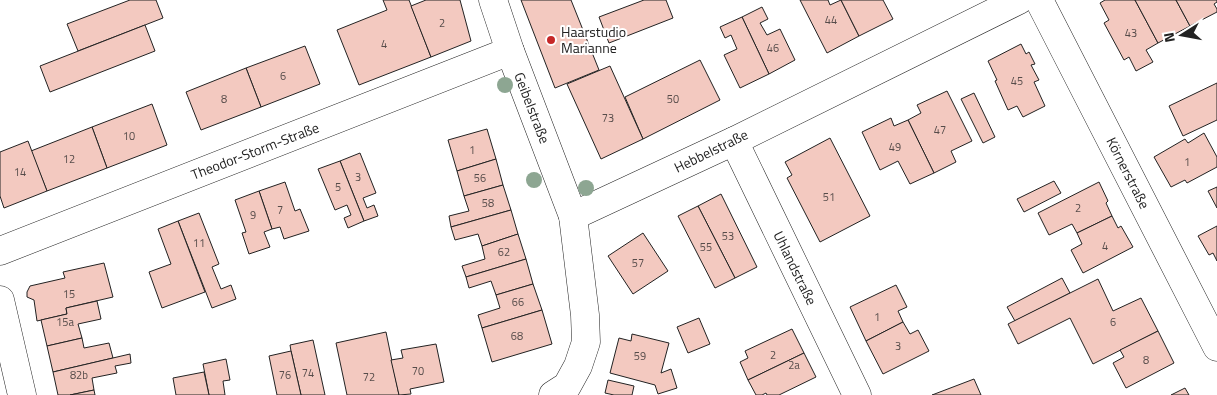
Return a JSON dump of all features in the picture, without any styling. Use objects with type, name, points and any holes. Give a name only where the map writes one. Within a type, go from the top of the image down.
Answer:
[{"type":"street","name":"Geibelstraße","points":[[493,0],[510,51],[573,216]]},
{"type":"street","name":"Hebbelstraße","points":[[573,216],[734,141],[1019,0]]},
{"type":"street","name":"Körnerstraße","points":[[1039,0],[1217,347]]},
{"type":"street","name":"Theodor-Storm-Straße","points":[[0,251],[510,51]]},
{"type":"street","name":"Uhlandstraße","points":[[734,141],[857,395]]},
{"type":"street","points":[[553,395],[567,386],[578,366],[586,342],[585,315],[573,216]]},
{"type":"street","points":[[0,300],[22,395]]},
{"type":"building","points":[[130,0],[156,0],[163,18],[78,51],[67,24]]},
{"type":"building","points":[[383,0],[409,0],[431,57],[359,85],[337,30],[387,10]]},
{"type":"building","points":[[426,0],[460,0],[471,41],[431,57],[411,6]]},
{"type":"building","points":[[521,0],[571,0],[599,70],[555,88]]},
{"type":"building","points":[[644,0],[666,0],[673,18],[609,43],[599,17]]},
{"type":"building","points":[[800,0],[828,0],[830,5],[841,0],[859,36],[827,53]]},
{"type":"building","points":[[841,0],[883,0],[893,19],[859,36]]},
{"type":"building","points":[[1105,0],[1135,0],[1158,43],[1146,50],[1153,62],[1136,71],[1129,57],[1124,60],[1104,23],[1109,20],[1100,3]]},
{"type":"building","points":[[1135,0],[1176,0],[1190,26],[1158,43]]},
{"type":"building","points":[[1176,0],[1217,0],[1214,4],[1217,12],[1190,26]]},
{"type":"building","points":[[762,7],[768,19],[760,23],[767,35],[780,29],[795,60],[769,74],[742,17]]},
{"type":"building","points":[[742,17],[769,74],[740,88],[724,55],[737,49],[731,35],[725,38],[720,27]]},
{"type":"building","points":[[145,25],[155,51],[50,92],[40,66]]},
{"type":"building","points":[[1021,44],[1026,54],[1029,52],[1035,64],[1031,65],[1039,80],[1034,82],[1045,106],[1023,117],[1017,106],[1008,110],[988,61]]},
{"type":"building","points":[[305,46],[320,84],[261,107],[246,68]]},
{"type":"building","points":[[700,60],[720,100],[643,139],[625,97]]},
{"type":"building","points":[[610,66],[643,139],[601,159],[567,84]]},
{"type":"building","points":[[246,68],[261,107],[201,130],[186,92]]},
{"type":"building","points":[[1217,83],[1217,120],[1183,136],[1169,106]]},
{"type":"building","points":[[947,91],[972,141],[951,151],[956,162],[934,173],[908,120],[921,113],[917,105]]},
{"type":"building","points":[[974,93],[995,137],[983,143],[961,99]]},
{"type":"building","points":[[152,104],[167,145],[107,168],[92,127]]},
{"type":"building","points":[[891,118],[894,126],[908,120],[934,173],[910,184],[898,161],[880,170],[862,132]]},
{"type":"building","points":[[92,127],[107,168],[47,191],[31,151]]},
{"type":"building","points":[[487,129],[496,159],[457,171],[448,140]]},
{"type":"building","points":[[1204,133],[1217,157],[1217,167],[1187,183],[1185,180],[1171,187],[1154,157],[1185,139],[1188,143]]},
{"type":"building","points":[[830,138],[870,216],[820,242],[787,178],[792,175],[785,162]]},
{"type":"building","points":[[28,141],[47,191],[4,208],[0,196],[0,152]]},
{"type":"building","points":[[360,153],[376,193],[363,198],[367,208],[374,205],[378,216],[364,221],[340,161]]},
{"type":"building","points":[[496,159],[503,185],[464,196],[457,171]]},
{"type":"building","points":[[340,161],[364,221],[348,228],[344,218],[351,215],[347,205],[335,210],[318,169]]},
{"type":"building","points":[[1054,181],[1061,193],[1024,212],[1017,199]]},
{"type":"building","points":[[285,182],[295,211],[300,209],[309,231],[284,239],[280,227],[272,229],[259,191]]},
{"type":"building","points":[[1099,182],[1108,201],[1106,203],[1112,216],[1077,233],[1072,224],[1049,235],[1038,213]]},
{"type":"building","points":[[503,185],[511,210],[451,227],[449,216],[469,211],[464,196]]},
{"type":"building","points":[[1217,187],[1217,208],[1208,191]]},
{"type":"building","points":[[259,191],[272,229],[264,232],[270,247],[249,254],[242,233],[246,232],[235,200]]},
{"type":"building","points":[[721,194],[757,267],[735,278],[698,206]]},
{"type":"building","points":[[698,206],[735,278],[715,288],[678,216]]},
{"type":"building","points":[[511,210],[518,234],[482,246],[478,234],[455,240],[451,227]]},
{"type":"building","points":[[199,213],[219,264],[212,267],[221,289],[231,285],[236,299],[212,308],[178,221]]},
{"type":"building","points":[[1112,216],[1118,228],[1121,226],[1133,247],[1083,273],[1071,250],[1082,244],[1077,233]]},
{"type":"building","points":[[178,221],[205,292],[162,308],[149,272],[171,264],[158,229]]},
{"type":"building","points":[[1217,226],[1217,261],[1213,253],[1209,255],[1198,236]]},
{"type":"building","points":[[643,233],[668,271],[633,294],[608,256]]},
{"type":"building","points":[[518,234],[526,259],[466,277],[462,266],[485,259],[482,246]]},
{"type":"building","points":[[526,259],[533,284],[496,295],[491,281],[469,288],[466,277]]},
{"type":"building","points":[[104,263],[113,297],[66,308],[67,314],[37,321],[34,300],[27,297],[30,286],[65,278],[63,272]]},
{"type":"building","points":[[1062,278],[1070,293],[1015,321],[1007,307]]},
{"type":"building","points":[[1098,279],[1113,311],[1141,298],[1158,331],[1093,364],[1070,318],[1018,344],[1008,324]]},
{"type":"building","points":[[533,284],[542,310],[482,328],[478,315],[500,308],[496,295]]},
{"type":"building","points":[[896,285],[907,307],[898,311],[903,322],[866,341],[850,307]]},
{"type":"building","points":[[97,301],[101,319],[78,324],[82,338],[47,346],[41,320],[67,314],[66,308]]},
{"type":"building","points":[[542,310],[552,344],[492,362],[482,328]]},
{"type":"building","points":[[699,318],[710,344],[688,353],[677,327]]},
{"type":"building","points":[[903,322],[910,334],[918,330],[929,351],[883,374],[866,341]]},
{"type":"building","points":[[792,329],[804,353],[748,380],[740,362],[748,358],[745,351]]},
{"type":"building","points":[[1158,331],[1174,363],[1126,388],[1113,363],[1124,357],[1120,350]]},
{"type":"building","points":[[386,332],[399,395],[347,395],[336,343]]},
{"type":"building","points":[[632,334],[669,343],[661,373],[671,369],[677,388],[658,394],[655,385],[610,373],[619,338],[631,341]]},
{"type":"building","points":[[82,338],[84,348],[109,343],[113,358],[53,372],[47,346]]},
{"type":"building","points":[[313,340],[325,395],[301,395],[290,345]]},
{"type":"building","points":[[436,344],[444,382],[410,389],[411,394],[399,395],[391,360],[403,358],[401,350]]},
{"type":"building","points":[[291,351],[301,395],[277,395],[269,356]]},
{"type":"building","points":[[804,353],[816,377],[779,395],[767,395],[766,393],[756,395],[748,380]]},
{"type":"building","points":[[130,354],[131,363],[115,366],[117,373],[92,378],[94,390],[70,395],[58,395],[53,372]]},
{"type":"building","points":[[226,359],[230,380],[223,381],[225,395],[209,395],[203,364]]},
{"type":"building","points":[[204,372],[209,395],[176,395],[173,378]]},
{"type":"building","points":[[974,379],[981,395],[932,395]]},
{"type":"building","points":[[608,380],[634,386],[632,395],[605,393]]},
{"type":"building","points":[[1185,388],[1189,395],[1171,395]]},
{"type":"building","points":[[94,390],[95,395],[70,395]]},
{"type":"place","name":"Haarstudio Marianne","points":[[551,40]]}]
